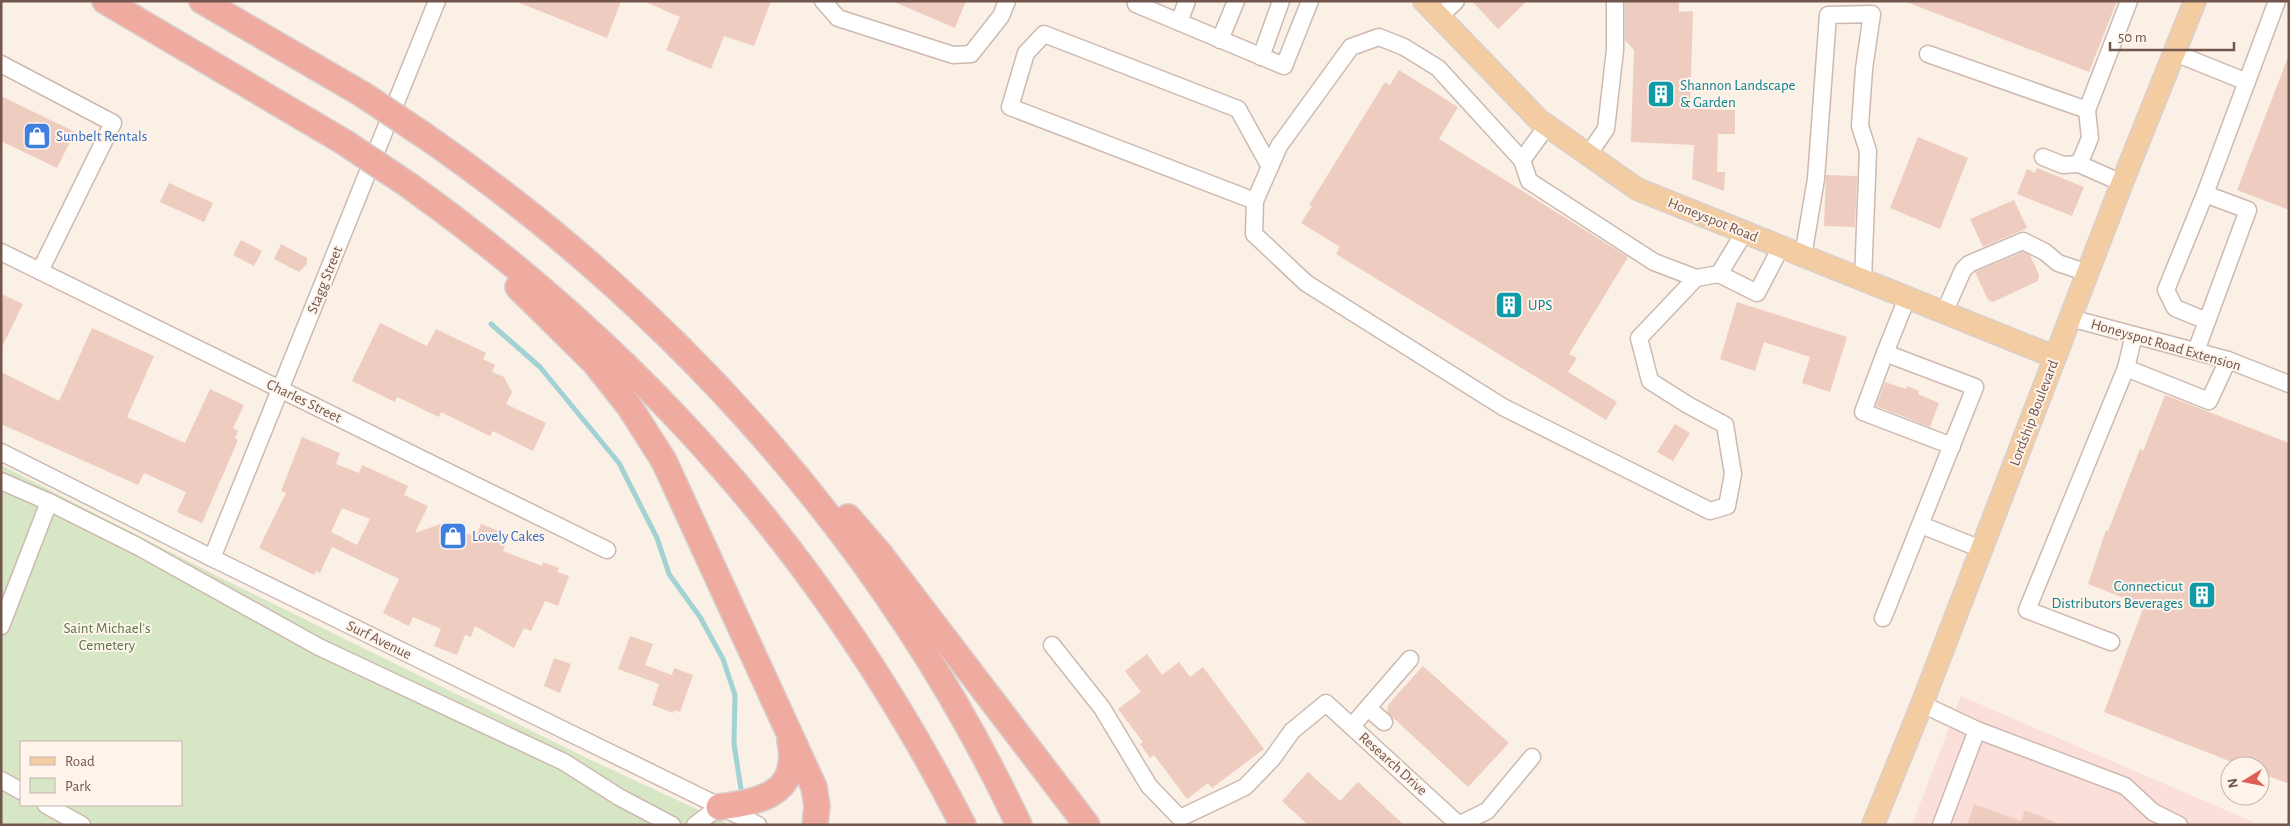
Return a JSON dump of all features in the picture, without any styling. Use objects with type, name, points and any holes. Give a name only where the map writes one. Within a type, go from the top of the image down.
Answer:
[{"type":"highway","points":[[105,1],[344,142],[411,187],[507,259],[574,315],[650,388],[733,478],[809,573],[851,632],[911,728],[963,825]]},
{"type":"highway","points":[[202,1],[362,94],[426,136],[505,194],[596,268],[680,347],[843,512],[880,554],[1087,825]]},
{"type":"highway","points":[[411,187],[594,362],[629,406],[664,462],[685,503],[814,786],[817,806],[815,825]]},
{"type":"highway","points":[[722,390],[797,476],[878,583],[956,707],[1019,825]]},
{"type":"highway","points":[[719,807],[754,801],[778,790],[785,783],[789,775],[792,750],[790,736]]},
{"type":"main road","name":"Honeyspot Road","points":[[1424,1],[1547,126],[1637,189],[2055,357]]},
{"type":"main road","name":"Lordship Boulevard","points":[[1873,825],[1922,704],[2122,183],[2195,1]]},
{"type":"street","name":"Stagg Street","points":[[212,558],[437,1]]},
{"type":"street","points":[[823,1],[838,18],[953,55],[972,54],[1001,16],[1007,1]]},
{"type":"street","points":[[1137,1],[1136,4],[1284,66],[1310,1]]},
{"type":"street","points":[[1179,22],[1187,1]]},
{"type":"street","points":[[1220,40],[1236,1]]},
{"type":"street","points":[[1260,57],[1281,1]]},
{"type":"street","points":[[1439,17],[1456,1]]},
{"type":"street","points":[[1588,155],[1606,129],[1615,50],[1615,1]]},
{"type":"street","points":[[2079,164],[2090,138],[2087,110],[2129,1]]},
{"type":"street","points":[[2207,321],[2175,308],[2166,290],[2205,194],[2277,1]]},
{"type":"street","points":[[1803,256],[1816,179],[1828,15],[1872,14],[1864,69],[1860,126],[1868,151],[1863,280]]},
{"type":"street","points":[[1255,201],[1010,106],[1026,53],[1044,34],[1238,109],[1270,167]]},
{"type":"street","points":[[1696,278],[1639,338],[1650,381],[1725,425],[1733,474],[1728,506],[1710,510],[1503,406],[1306,283],[1254,234],[1255,201],[1279,146],[1351,47],[1380,37],[1404,47],[1438,68],[1522,160],[1529,181],[1654,262],[1696,278],[1719,274],[1757,293],[1781,247]]},
{"type":"street","points":[[2175,53],[2247,82]]},
{"type":"street","points":[[1928,54],[2087,110]]},
{"type":"street","points":[[1,64],[113,124],[40,271]]},
{"type":"street","points":[[1522,160],[1547,126]]},
{"type":"street","points":[[2043,157],[2063,165],[2079,164],[2122,183]]},
{"type":"street","points":[[2196,351],[2248,210],[2205,194]]},
{"type":"street","points":[[1719,274],[1744,232]]},
{"type":"street","points":[[1944,313],[1963,270],[1969,264],[2023,241],[2045,252],[2058,264],[2088,273]]},
{"type":"street","name":"Charles Street","points":[[1,252],[607,550]]},
{"type":"street","points":[[1907,298],[1863,412],[1952,446]]},
{"type":"street","name":"Honeyspot Road Extension","points":[[2070,318],[2228,360],[2289,384]]},
{"type":"street","points":[[2111,642],[2027,610],[2126,368],[2134,335]]},
{"type":"street","points":[[1882,618],[1975,387],[1885,353]]},
{"type":"street","points":[[2126,368],[2209,401],[2228,360]]},
{"type":"street","name":"Surf Avenue","points":[[1,452],[212,558],[758,825]]},
{"type":"street","points":[[1,481],[49,502],[137,546],[319,647],[564,762],[619,798],[672,825]]},
{"type":"street","points":[[1,626],[49,502]]},
{"type":"street","points":[[1921,525],[1981,549]]},
{"type":"street","name":"Research Drive","points":[[1052,645],[1102,708],[1149,786],[1180,818],[1245,787],[1272,760],[1292,730],[1326,703],[1459,825]]},
{"type":"street","points":[[1352,726],[1410,659]]},
{"type":"street","points":[[1922,704],[1977,730],[2125,786],[2153,812],[2179,825]]},
{"type":"street","points":[[1368,708],[1384,722]]},
{"type":"street","points":[[1941,825],[1977,730]]},
{"type":"street","points":[[1459,825],[1487,811],[1532,757]]},
{"type":"street","points":[[1,780],[20,790]]},
{"type":"street","points":[[48,806],[82,825]]},
{"type":"street","points":[[695,825],[719,807]]},
{"type":"shaded area","points":[[1961,696],[2260,825],[1912,825]]},
{"type":"green space","name":"Saint Michael's Cemetery","points":[[1,465],[225,580],[591,760],[731,825],[1,825]]},
{"type":"building","points":[[515,1],[621,1],[607,38]]},
{"type":"building","points":[[643,1],[771,1],[754,46],[724,36],[711,69],[666,50],[680,17]]},
{"type":"building","points":[[892,1],[966,1],[955,28]]},
{"type":"building","points":[[1472,1],[1527,1],[1498,29]]},
{"type":"building","name":"Shannon Landscape & Garden","points":[[1625,1],[1679,1],[1679,12],[1693,11],[1690,109],[1735,110],[1735,134],[1718,134],[1717,172],[1725,172],[1724,191],[1692,179],[1694,145],[1631,142],[1634,50],[1625,40]]},
{"type":"building","points":[[1904,1],[2117,1],[2089,72]]},
{"type":"building","points":[[2289,57],[2289,210],[2237,190]]},
{"type":"building","name":"UPS","points":[[1399,70],[1458,107],[1439,139],[1628,257],[1569,354],[1577,358],[1568,372],[1617,402],[1606,420],[1336,254],[1340,247],[1301,223],[1312,206],[1309,205],[1385,82],[1390,85]]},
{"type":"building","name":"Sunbelt Rentals","points":[[1,96],[75,132],[57,168],[1,141]]},
{"type":"building","points":[[1918,137],[1968,158],[1940,229],[1890,208]]},
{"type":"building","points":[[2037,168],[2084,187],[2072,216],[2017,194],[2027,169],[2035,173]]},
{"type":"building","points":[[1826,175],[1857,176],[1855,227],[1824,226]]},
{"type":"building","points":[[169,183],[213,203],[204,222],[160,202]]},
{"type":"building","points":[[2014,200],[2027,228],[1983,247],[1970,219]]},
{"type":"building","points":[[241,240],[262,251],[254,266],[233,255]]},
{"type":"building","points":[[281,244],[307,258],[307,264],[299,272],[274,259]]},
{"type":"building","points":[[2023,252],[2030,255],[2039,275],[2038,281],[1993,302],[1988,300],[1975,272]]},
{"type":"building","points":[[1,294],[23,304],[1,349]]},
{"type":"building","points":[[1737,302],[1847,337],[1830,392],[1802,383],[1810,357],[1764,342],[1755,371],[1720,359]]},
{"type":"building","points":[[380,323],[427,346],[436,329],[486,353],[483,359],[495,365],[492,372],[504,377],[512,392],[506,404],[546,423],[533,451],[493,431],[490,436],[441,412],[439,417],[397,397],[395,402],[352,381]]},
{"type":"building","points":[[92,328],[154,356],[127,417],[185,443],[210,389],[244,405],[233,428],[238,431],[235,438],[238,440],[202,523],[177,512],[186,492],[144,473],[138,485],[1,424],[1,372],[59,401]]},
{"type":"building","points":[[1885,382],[1906,389],[1907,386],[1919,391],[1918,394],[1939,403],[1930,427],[1876,406]]},
{"type":"building","name":"Connecticut Distributors Beverages","points":[[2165,395],[2289,443],[2289,784],[2270,777],[2270,756],[2220,757],[2104,712],[2144,606],[2088,584],[2106,530],[2108,531],[2140,449],[2143,451]]},
{"type":"building","points":[[1675,424],[1690,433],[1673,461],[1657,452]]},
{"type":"building","points":[[302,437],[340,453],[336,464],[359,473],[362,465],[408,486],[404,495],[428,506],[415,533],[446,522],[449,527],[476,537],[481,524],[509,535],[503,551],[542,566],[543,562],[559,568],[557,572],[569,576],[558,606],[545,601],[531,631],[524,628],[514,648],[475,626],[471,637],[465,635],[457,655],[434,646],[441,629],[413,617],[409,626],[383,613],[399,579],[332,547],[320,573],[316,571],[314,575],[259,548],[286,493],[281,491]],"holes":[[[342,508],[370,519],[357,545],[331,532]]]},
{"type":"building","points":[[630,636],[653,644],[645,665],[672,675],[674,668],[693,675],[680,712],[674,710],[673,713],[652,705],[659,684],[618,669]]},
{"type":"building","points":[[1147,654],[1162,675],[1179,662],[1190,677],[1203,667],[1264,749],[1212,788],[1208,783],[1187,799],[1154,755],[1150,758],[1140,744],[1143,742],[1118,709],[1141,692],[1125,671]]},
{"type":"building","points":[[554,658],[571,664],[560,693],[544,686]]},
{"type":"building","points":[[1423,666],[1509,743],[1468,787],[1387,712],[1388,705]]},
{"type":"building","points":[[1308,772],[1340,801],[1358,782],[1404,825],[1308,825],[1282,801]]},
{"type":"building","points":[[1974,804],[2021,821],[2025,810],[2062,825],[1967,825]]},
{"type":"waterway","points":[[491,324],[540,367],[619,463],[657,538],[669,574],[700,617],[723,659],[735,695],[734,744],[741,789]]},
{"type":"place","name":"Shannon Landscape & Garden","points":[[1661,94]]},
{"type":"place","name":"Sunbelt Rentals","points":[[37,136]]},
{"type":"place","name":"UPS","points":[[1509,305]]},
{"type":"place","name":"Lovely Cakes","points":[[453,536]]},
{"type":"place","name":"Connecticut Distributors Beverages","points":[[2202,595]]}]
